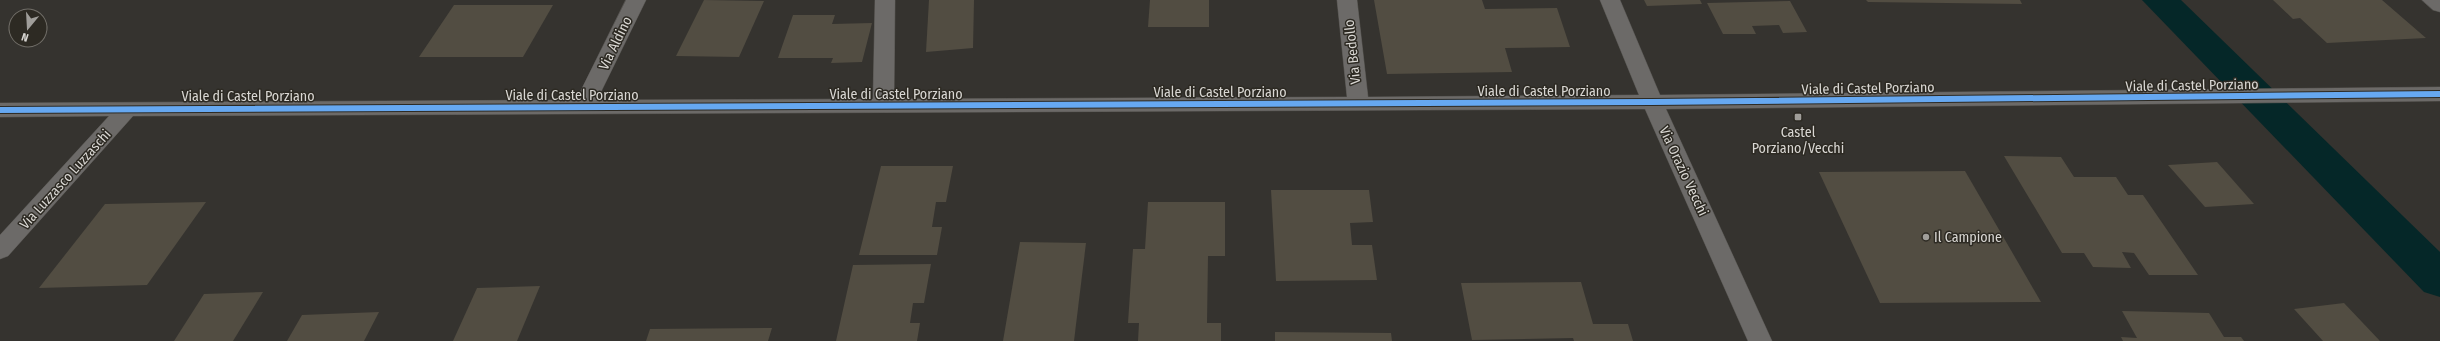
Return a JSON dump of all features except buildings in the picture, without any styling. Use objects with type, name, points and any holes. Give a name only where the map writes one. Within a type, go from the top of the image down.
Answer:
[{"type":"street","name":"Via Aldino","points":[[583,107],[636,0]]},
{"type":"street","points":[[883,106],[886,0]]},
{"type":"street","name":"Via Bedollo","points":[[1347,0],[1358,104]]},
{"type":"street","name":"Via Orazio Vecchi","points":[[1610,0],[1652,102],[1760,341]]},
{"type":"street","points":[[2432,0],[2440,6]]},
{"type":"street","name":"Viale di Castel Porziano","points":[[0,110],[129,108],[1358,104],[2440,94]]},
{"type":"street","name":"Via Luzzasco Luzzaschi","points":[[0,250],[129,108]]},
{"type":"waterway","points":[[2160,0],[2440,280]]},
{"type":"cycle path","points":[[0,110],[1652,102],[2440,94]]},
{"type":"place","name":"Castel Porziano/Vecchi","points":[[1798,117]]},
{"type":"place","name":"Il Campione","points":[[1926,237]]}]
